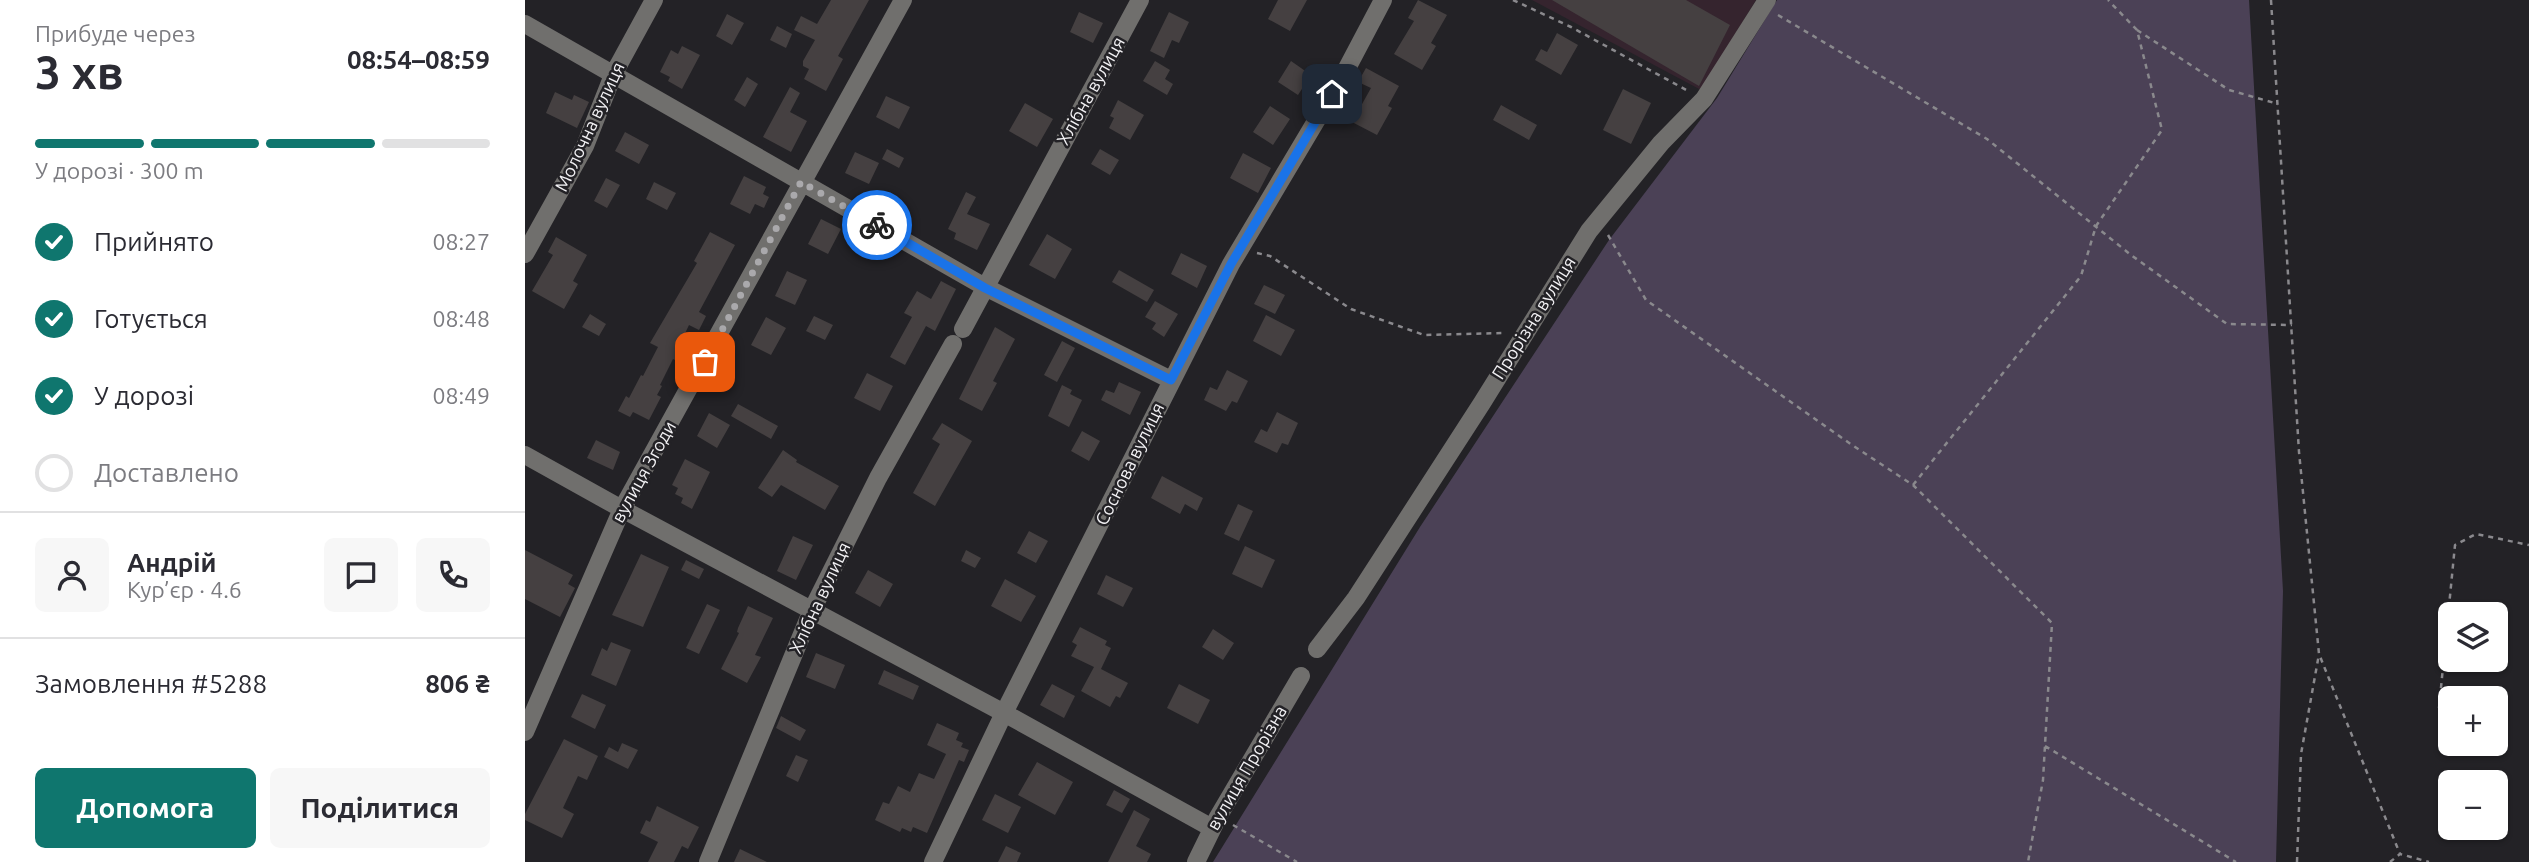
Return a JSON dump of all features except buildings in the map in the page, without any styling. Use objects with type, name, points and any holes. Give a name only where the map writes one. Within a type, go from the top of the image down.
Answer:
[{"type":"street","name":"Молочна вулиця","points":[[525,254],[585,146],[613,75],[654,0]]},
{"type":"street","name":"вулиця Згоди","points":[[525,732],[622,509],[903,0]]},
{"type":"street","name":"Хлібна вулиця","points":[[708,862],[812,610],[878,478],[985,288],[1140,0]]},
{"type":"street","name":"Соснова вулиця","points":[[933,862],[1004,713],[1093,541],[1171,380],[1240,250],[1344,74],[1383,0]]},
{"type":"street","name":"Прорізна вулиця","points":[[1317,649],[1356,598],[1598,218],[1661,143],[1704,99],[1765,3]]},
{"type":"street","points":[[525,24],[985,288],[1171,380]]},
{"type":"street","points":[[525,455],[1004,713],[1215,822]]},
{"type":"street","name":"вулиця Прорізна","points":[[1196,862],[1215,822],[1301,676]]},
{"type":"path","points":[[1513,0],[1571,27],[1704,99]]},
{"type":"path","points":[[2108,0],[2137,30],[2229,90],[2279,104]]},
{"type":"path","points":[[2271,0],[2299,452],[2319,654],[2301,754],[2297,862]]},
{"type":"path","points":[[1765,3],[1987,139],[2131,255],[2227,324],[2292,325]]},
{"type":"path","points":[[1913,485],[2081,276],[2096,226],[2162,130],[2137,30]]},
{"type":"path","points":[[1598,218],[1646,300],[1913,485],[2052,623],[2043,780],[2028,862]]},
{"type":"path","points":[[1240,250],[1271,256],[1351,309],[1424,335],[1526,332]]},
{"type":"path","points":[[2441,686],[2455,545],[2476,534],[2529,545]]},
{"type":"path","points":[[2319,654],[2400,854]]},
{"type":"path","points":[[2045,746],[2236,862]]},
{"type":"path","points":[[1215,822],[1297,862]]},
{"type":"path","points":[[2390,862],[2400,854]]},
{"type":"path","points":[[2400,854],[2429,862]]},
{"type":"shaded area","points":[[1532,0],[1756,0],[1701,90]]},
{"type":"shaded area","points":[[1777,0],[2249,0],[2283,591],[2276,862],[1213,862],[1420,527],[1609,240],[1717,98]]},
{"type":"way so far","points":[[705,362],[801,182],[877,225]]},
{"type":"route","points":[[877,225],[985,288],[1171,380],[1231,264],[1332,94]]}]
